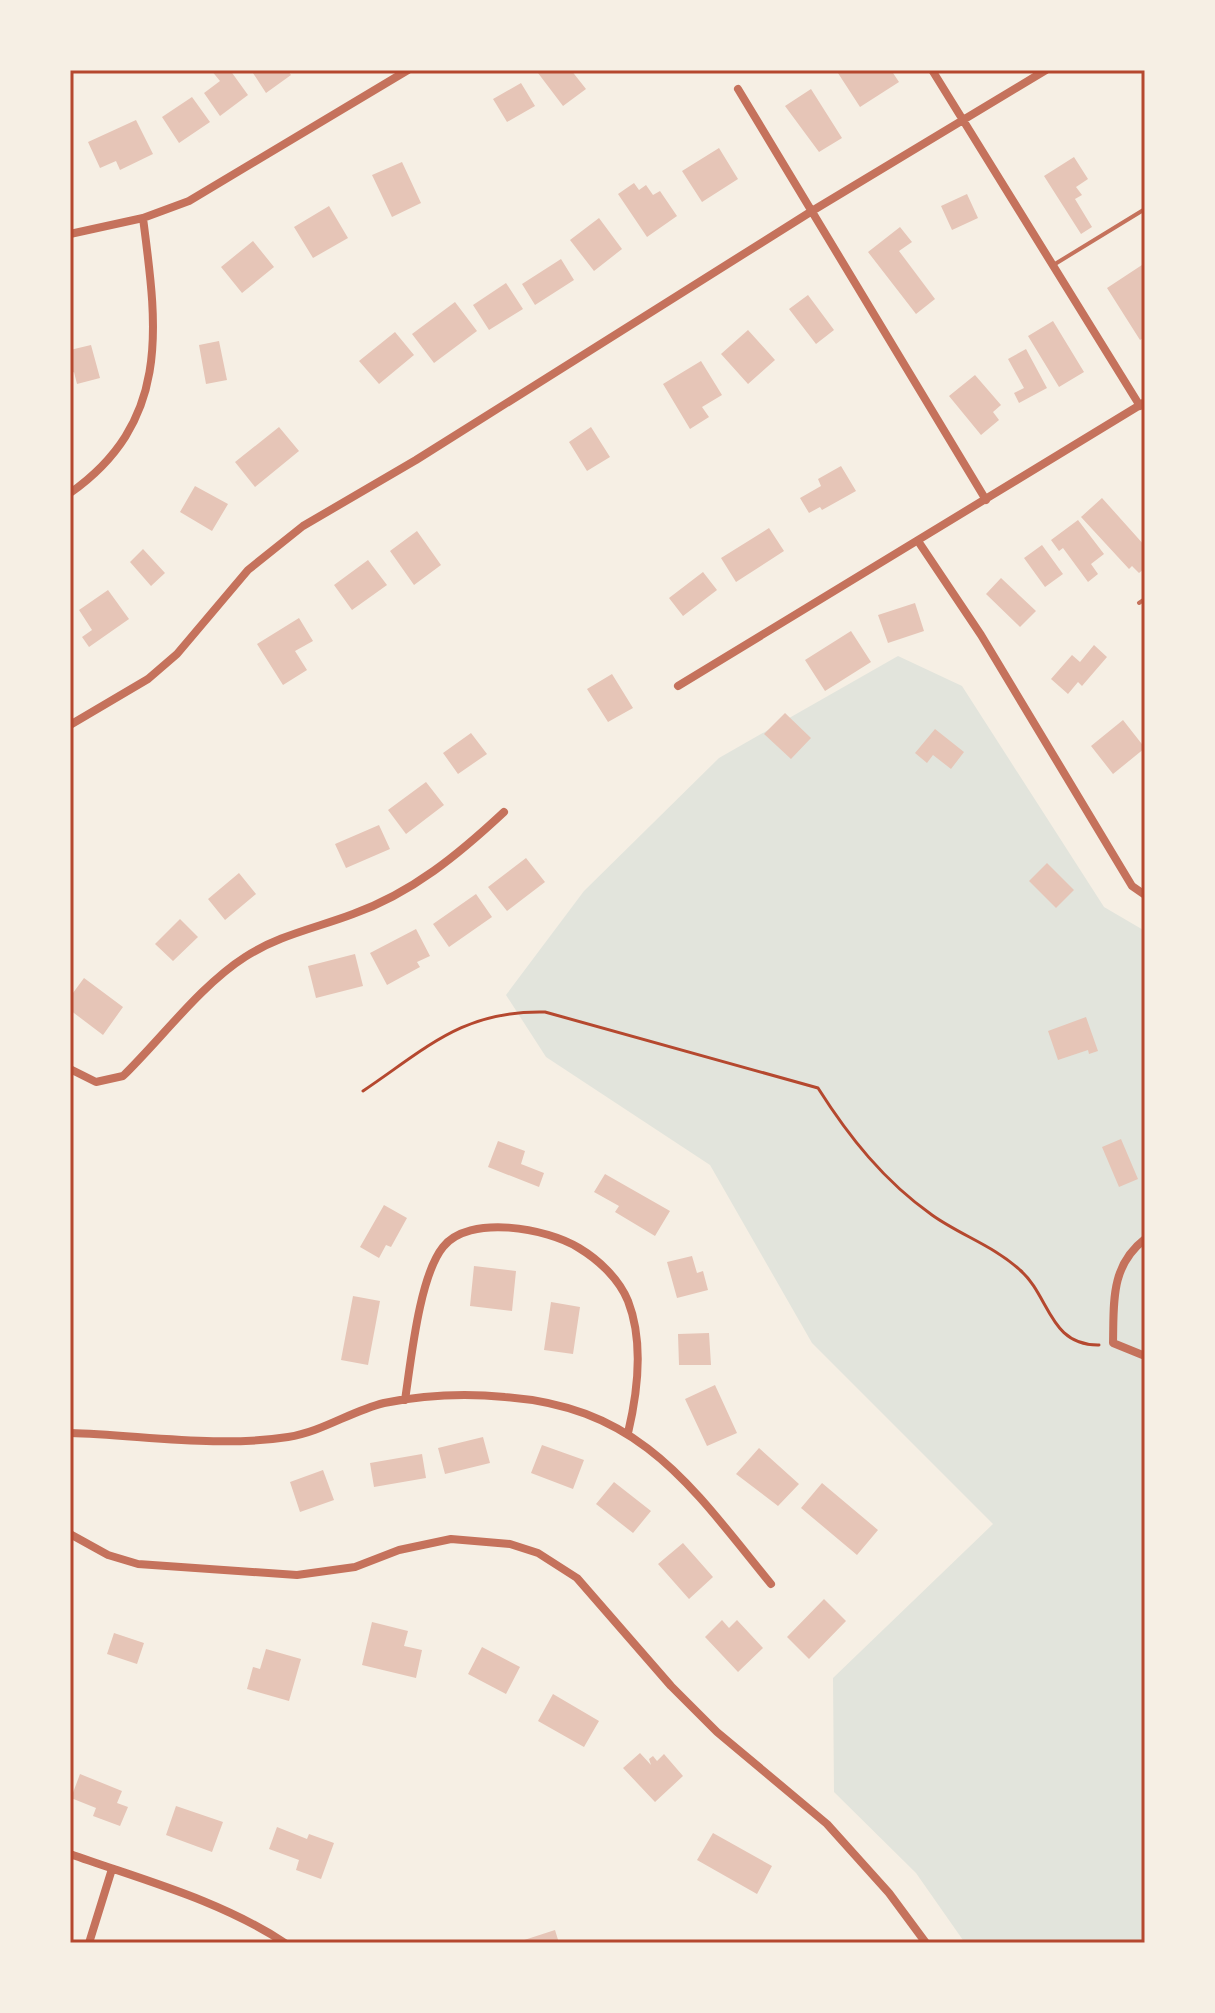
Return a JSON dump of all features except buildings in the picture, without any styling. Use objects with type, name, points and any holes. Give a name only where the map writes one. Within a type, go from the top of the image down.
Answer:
[{"type":"street","points":[[70,234],[143,218],[189,201],[408,70]]},
{"type":"street","points":[[678,686],[1142,404],[932,70]]},
{"type":"street","points":[[70,725],[148,679],[177,654],[248,570],[303,526],[416,460],[812,211],[1046,70]]},
{"type":"street","points":[[738,89],[986,500]]},
{"type":"street","points":[[70,493],[128,436],[151,375],[155,310],[143,218]]},
{"type":"street","points":[[918,541],[981,635],[1132,886],[1145,895]]},
{"type":"street","points":[[70,1069],[89,1080],[110,1081],[123,1076],[219,978],[243,959],[269,943],[391,898],[436,869],[504,812]]},
{"type":"street","points":[[405,1400],[416,1331],[438,1254],[457,1234],[489,1226],[553,1236],[578,1247],[615,1279],[627,1299],[637,1346],[638,1377],[628,1433]]},
{"type":"street","points":[[1145,1239],[1127,1256],[1119,1272],[1114,1289],[1113,1343],[1145,1356]]},
{"type":"street","points":[[70,1433],[275,1439],[319,1429],[381,1404],[405,1400],[481,1395],[527,1398],[572,1406],[628,1433],[675,1473],[771,1584]]},
{"type":"street","points":[[70,1534],[108,1555],[138,1564],[297,1575],[355,1567],[399,1550],[451,1539],[510,1544],[538,1553],[577,1578],[671,1686],[717,1732],[827,1824],[889,1893],[926,1943]]},
{"type":"street","points":[[70,1854],[243,1918],[285,1943]]},
{"type":"street","points":[[89,1943],[112,1869]]},
{"type":"lane","points":[[1053,265],[1145,209]]},
{"type":"lane","points":[[1139,603],[1145,599]]},
{"type":"path","points":[[363,1091],[467,1022],[519,1011],[545,1012],[818,1088],[850,1135],[900,1189],[932,1215],[1004,1256],[1024,1273],[1056,1327],[1067,1337],[1095,1346],[1113,1343]]},
{"type":"shaded area","points":[[898,656],[962,686],[1104,907],[1145,931],[1145,1943],[965,1943],[916,1873],[834,1792],[833,1678],[993,1524],[812,1343],[710,1165],[546,1057],[506,995],[584,891],[719,758]]}]
